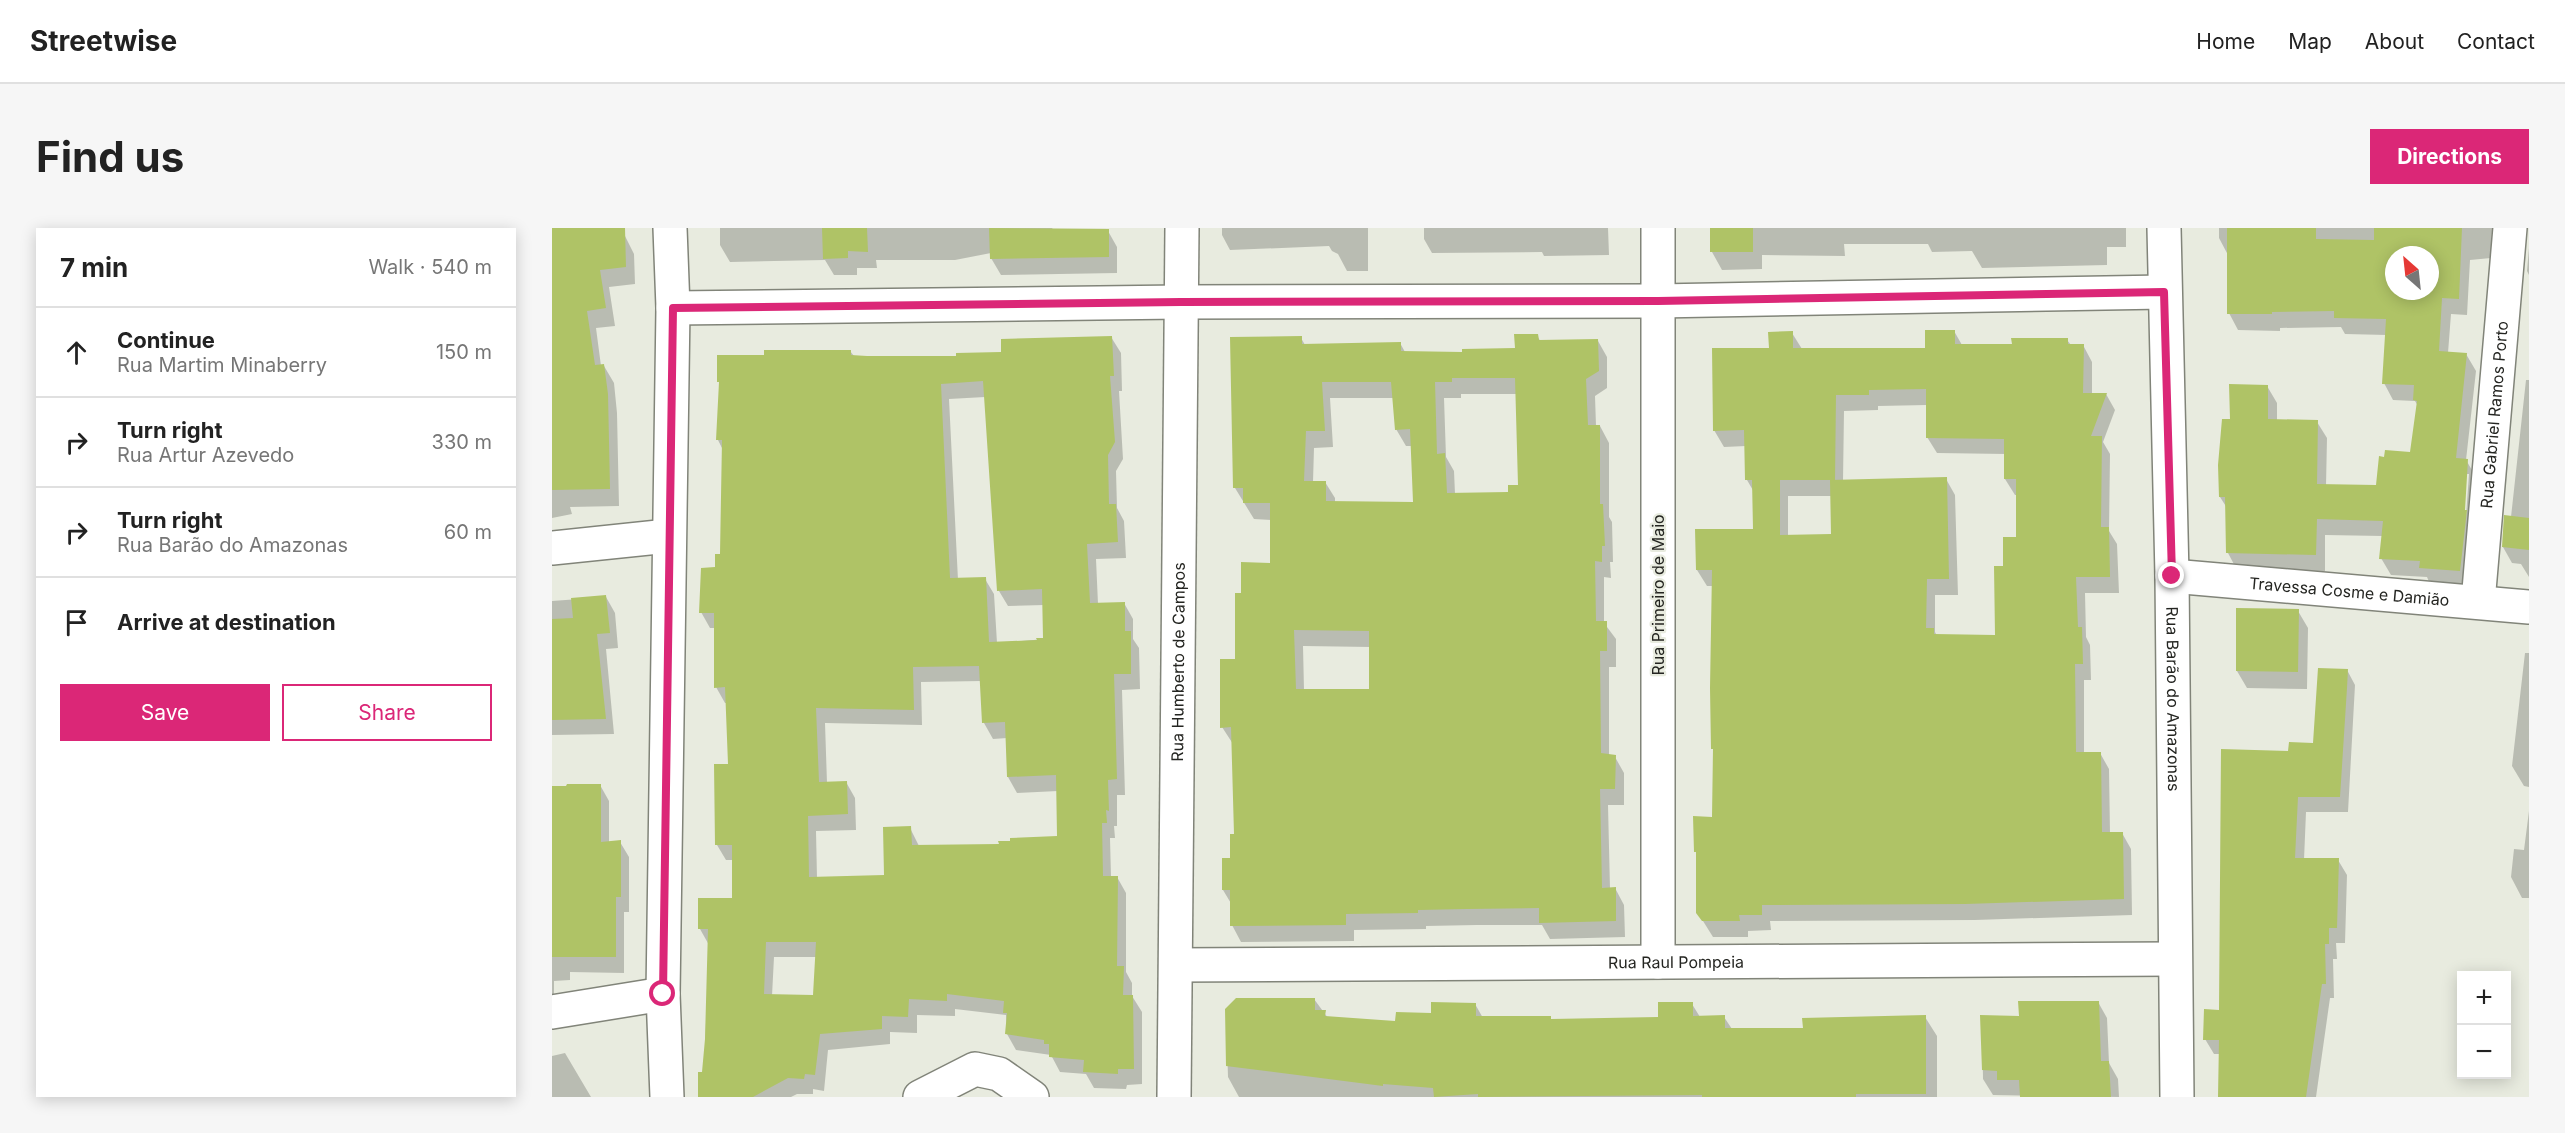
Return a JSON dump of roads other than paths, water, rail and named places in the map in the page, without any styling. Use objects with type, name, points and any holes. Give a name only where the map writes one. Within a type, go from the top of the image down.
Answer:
[{"type":"street","points":[[667,1097],[663,994],[673,308],[670,228]]},
{"type":"street","name":"Rua Humberto de Campos","points":[[1174,1097],[1182,228]]},
{"type":"street","name":"Rua Primeiro de Maio","points":[[1658,228],[1658,962]]},
{"type":"street","name":"Rua Barão do Amazonas","points":[[2164,228],[2172,576],[2177,1097]]},
{"type":"street","name":"Rua Gabriel Ramos Porto","points":[[2478,602],[2510,228]]},
{"type":"street","points":[[673,308],[1181,302],[1658,301],[2164,292]]},
{"type":"street","points":[[552,548],[668,536]]},
{"type":"street","name":"Travessa Cosme e Damião","points":[[2172,576],[2529,607]]},
{"type":"street","name":"Rua Raul Pompeia","points":[[1176,965],[2174,959]]},
{"type":"street","points":[[552,1012],[663,994]]},
{"type":"street","points":[[920,1097],[975,1069],[999,1074],[1032,1097]]}]
